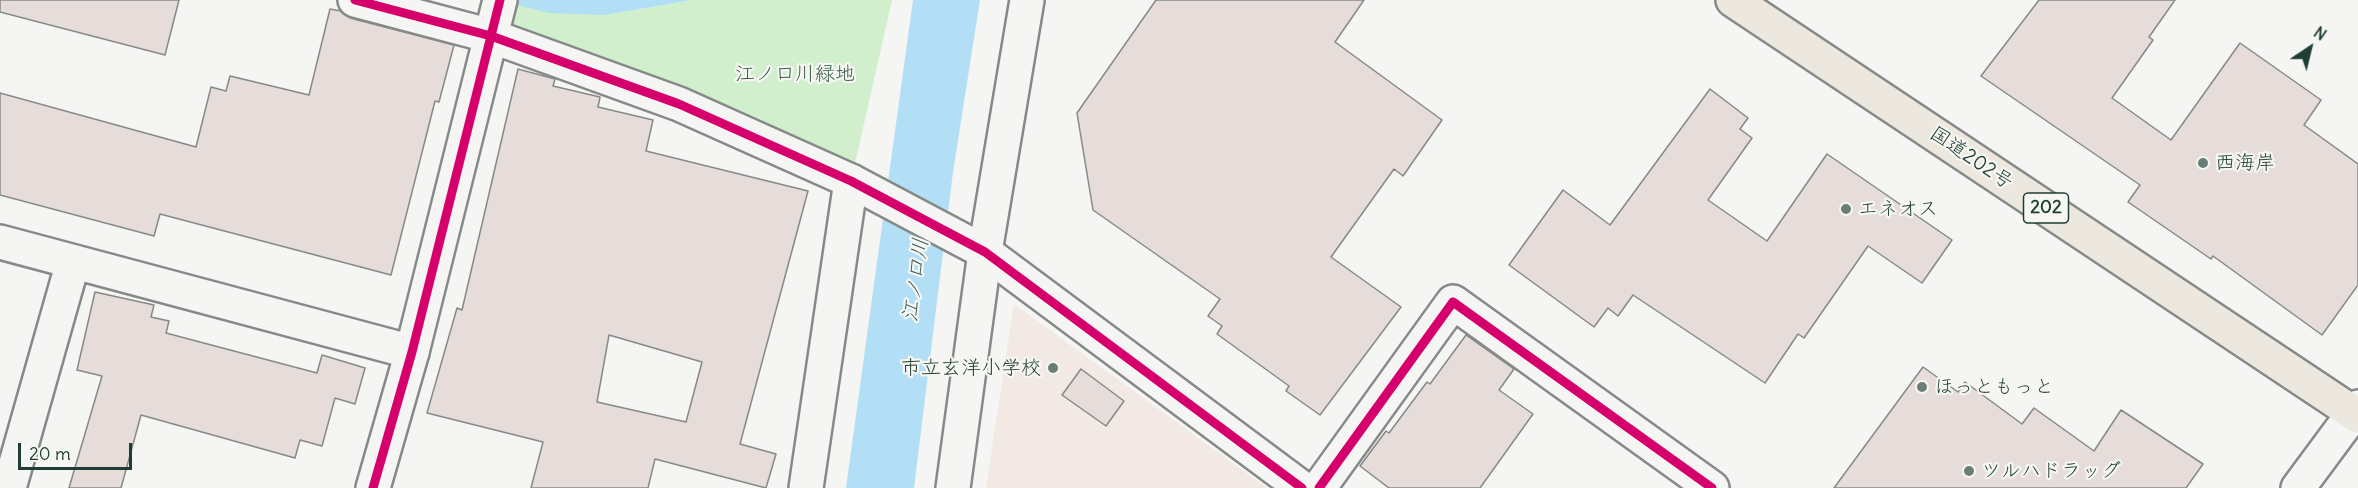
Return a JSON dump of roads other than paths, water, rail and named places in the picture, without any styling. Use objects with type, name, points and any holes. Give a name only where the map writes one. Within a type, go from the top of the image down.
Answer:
[{"type":"highway","name":"国道202号","points":[[1733,0],[2356,412]]},
{"type":"street","points":[[355,0],[491,36],[680,104],[851,181],[985,252],[1302,488]]},
{"type":"street","points":[[373,488],[412,352],[500,0]]},
{"type":"street","points":[[953,488],[985,252],[1027,0]]},
{"type":"street","points":[[806,488],[851,181]]},
{"type":"street","points":[[0,242],[412,352]]},
{"type":"street","points":[[9,488],[73,262]]},
{"type":"street","points":[[1319,488],[1453,302],[1712,488]]},
{"type":"street","points":[[2298,488],[2356,412]]},
{"type":"water","points":[[497,0],[692,0],[605,15],[549,13]]},
{"type":"water","name":"江ノ口川","points":[[913,0],[980,0],[953,172],[914,488],[846,488]]},
{"type":"place","name":"西海岸","points":[[2203,163]]},
{"type":"place","name":"エネオス","points":[[1846,209]]},
{"type":"place","name":"市立玄洋小学校","points":[[1053,368]]},
{"type":"place","name":"ほっともっと","points":[[1922,387]]},
{"type":"place","name":"ツルハドラッグ","points":[[1969,471]]},
{"type":"park label","name":"江ノ口川緑地","points":[[795,74]]}]
